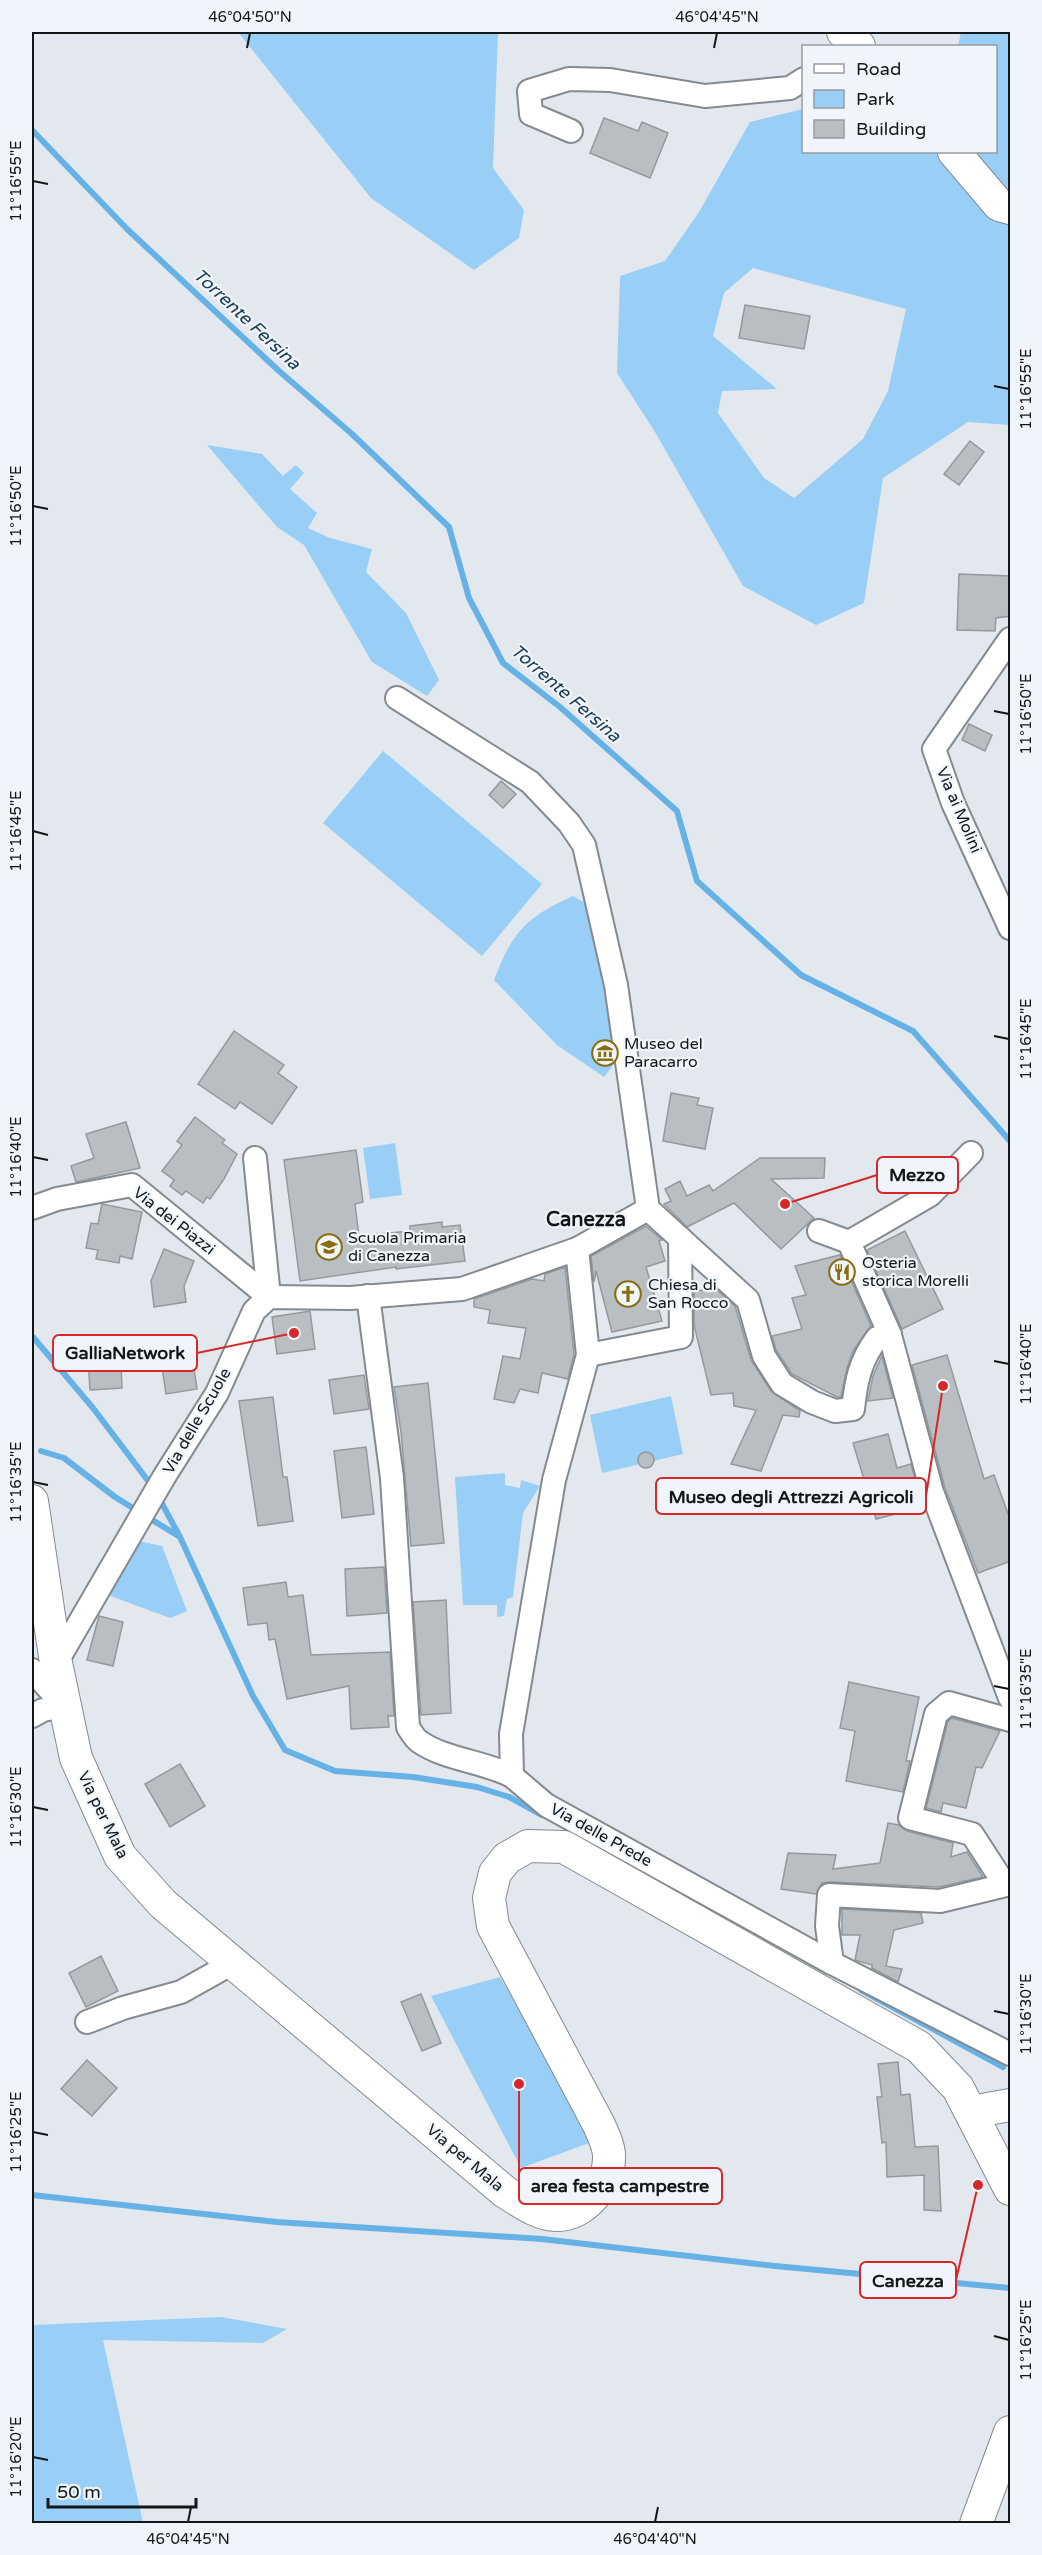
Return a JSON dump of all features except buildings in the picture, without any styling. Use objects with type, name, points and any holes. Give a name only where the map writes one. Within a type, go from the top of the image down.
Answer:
[{"type":"main road","points":[[843,32],[858,45]]},
{"type":"main road","points":[[955,153],[999,205],[1011,208]]},
{"type":"main road","name":"Via per Mala","points":[[32,1501],[44,1666],[64,1706],[76,1758],[120,1856],[163,1904],[231,1964],[506,2192],[532,2208],[556,2216],[578,2209],[594,2197],[606,2177],[609,2154],[599,2125],[493,1926],[489,1898],[495,1874],[507,1858],[528,1845],[564,1846],[919,2046],[958,2088],[971,2112]]},
{"type":"main road","points":[[1010,2180],[971,2112],[1011,2105]]},
{"type":"main road","points":[[976,2523],[1011,2432]]},
{"type":"street","points":[[570,131],[531,114],[529,91],[569,79],[610,80],[705,96],[790,88],[802,80]]},
{"type":"street","name":"Via ai Molini","points":[[1011,639],[934,749],[953,803],[1011,928]]},
{"type":"street","points":[[397,698],[530,782],[569,823],[584,845],[616,985],[648,1209],[748,1300],[764,1356],[782,1384],[812,1402],[835,1411],[853,1409],[857,1376],[862,1360],[877,1338],[890,1335]]},
{"type":"street","points":[[849,1242],[930,1195],[971,1153]]},
{"type":"street","points":[[255,1158],[269,1297],[368,1296],[462,1289],[577,1249],[648,1209]]},
{"type":"street","name":"Via dei Piazzi","points":[[32,1208],[57,1198],[132,1185],[269,1297]]},
{"type":"street","points":[[819,1231],[849,1242],[890,1335],[932,1492],[1011,1698]]},
{"type":"street","points":[[588,1355],[681,1337],[680,1238]]},
{"type":"street","points":[[512,1776],[511,1734],[554,1480],[588,1355],[577,1249]]},
{"type":"street","name":"Via delle Prede","points":[[368,1296],[392,1478],[408,1727],[419,1742],[467,1761],[495,1767],[512,1776],[546,1805],[832,1963],[1011,2054]]},
{"type":"street","name":"Via delle Scuole","points":[[44,1666],[139,1520],[217,1393],[254,1311],[269,1297]]},
{"type":"street","points":[[832,1963],[827,1926],[829,1895],[940,1901],[1008,1884],[972,1834],[910,1818],[936,1714],[949,1703],[1011,1719]]},
{"type":"street","points":[[32,1716],[43,1710],[64,1706]]},
{"type":"street","points":[[87,2022],[123,2008],[181,1992],[231,1964]]},
{"type":"green space","points":[[238,32],[498,32],[493,168],[524,210],[519,238],[474,270],[371,198]]},
{"type":"green space","points":[[961,32],[1010,32],[1010,425],[968,422],[883,478],[864,603],[816,625],[743,586],[655,432],[617,373],[620,276],[665,261],[699,212],[750,122],[802,109],[802,153],[997,153],[997,45],[958,45]],"holes":[[[753,268],[906,309],[888,391],[863,439],[794,498],[764,478],[718,413],[722,391],[777,389],[713,336],[724,293]]]},
{"type":"green space","points":[[207,445],[262,454],[283,476],[296,465],[304,473],[290,489],[317,513],[308,528],[330,538],[372,549],[366,572],[406,613],[439,680],[427,696],[372,662],[304,545],[277,527]]},
{"type":"green space","points":[[383,751],[542,884],[482,956],[323,823]]},
{"type":"green space","points":[[573,896],[589,905],[617,1060],[604,1077],[557,1045],[494,980],[508,949],[523,928],[532,919]]},
{"type":"green space","points":[[395,1143],[402,1195],[370,1199],[363,1148]]},
{"type":"green space","points":[[671,1396],[683,1454],[602,1473],[590,1415]]},
{"type":"green space","points":[[505,1473],[505,1485],[520,1488],[521,1480],[540,1486],[523,1513],[513,1597],[507,1599],[504,1616],[497,1617],[497,1605],[463,1605],[455,1477]]},
{"type":"green space","points":[[138,1541],[162,1546],[187,1611],[170,1618],[108,1595]]},
{"type":"green space","points":[[500,1977],[555,2067],[589,2143],[521,2168],[431,1996]]},
{"type":"green space","points":[[221,2317],[287,2329],[263,2343],[103,2340],[143,2523],[32,2523],[32,2325]]},
{"type":"waterway","name":"Torrente Fersina","points":[[32,130],[127,229],[279,371],[352,434],[449,527],[469,598],[503,663],[560,707],[677,811],[697,881],[801,975],[913,1031],[1010,1141]]},
{"type":"waterway","points":[[33,1337],[93,1408],[152,1486]]},
{"type":"waterway","points":[[41,1451],[64,1458],[115,1497],[180,1537]]},
{"type":"waterway","points":[[159,1498],[180,1537],[253,1696],[285,1750],[335,1771],[413,1777],[477,1787],[509,1797],[542,1815]]},
{"type":"waterway","points":[[861,1990],[1003,2067]]},
{"type":"waterway","points":[[32,2195],[277,2222],[542,2239],[775,2266],[1010,2288]]},
{"type":"place","name":"Museo del Paracarro","points":[[605,1053]]},
{"type":"place","name":"Mezzo","points":[[785,1204]]},
{"type":"place","name":"Scuola Primaria di Canezza","points":[[329,1247]]},
{"type":"place","name":"Osteria storica Morelli","points":[[842,1272]]},
{"type":"place","name":"Chiesa di San Rocco","points":[[628,1294]]},
{"type":"place","name":"GalliaNetwork","points":[[294,1333]]},
{"type":"place","name":"Museo degli Attrezzi Agricoli","points":[[943,1386]]},
{"type":"place","name":"area festa campestre","points":[[519,2084]]},
{"type":"place","name":"Canezza","points":[[978,2185]]},
{"type":"district","name":"Canezza","points":[[586,1220]]}]
